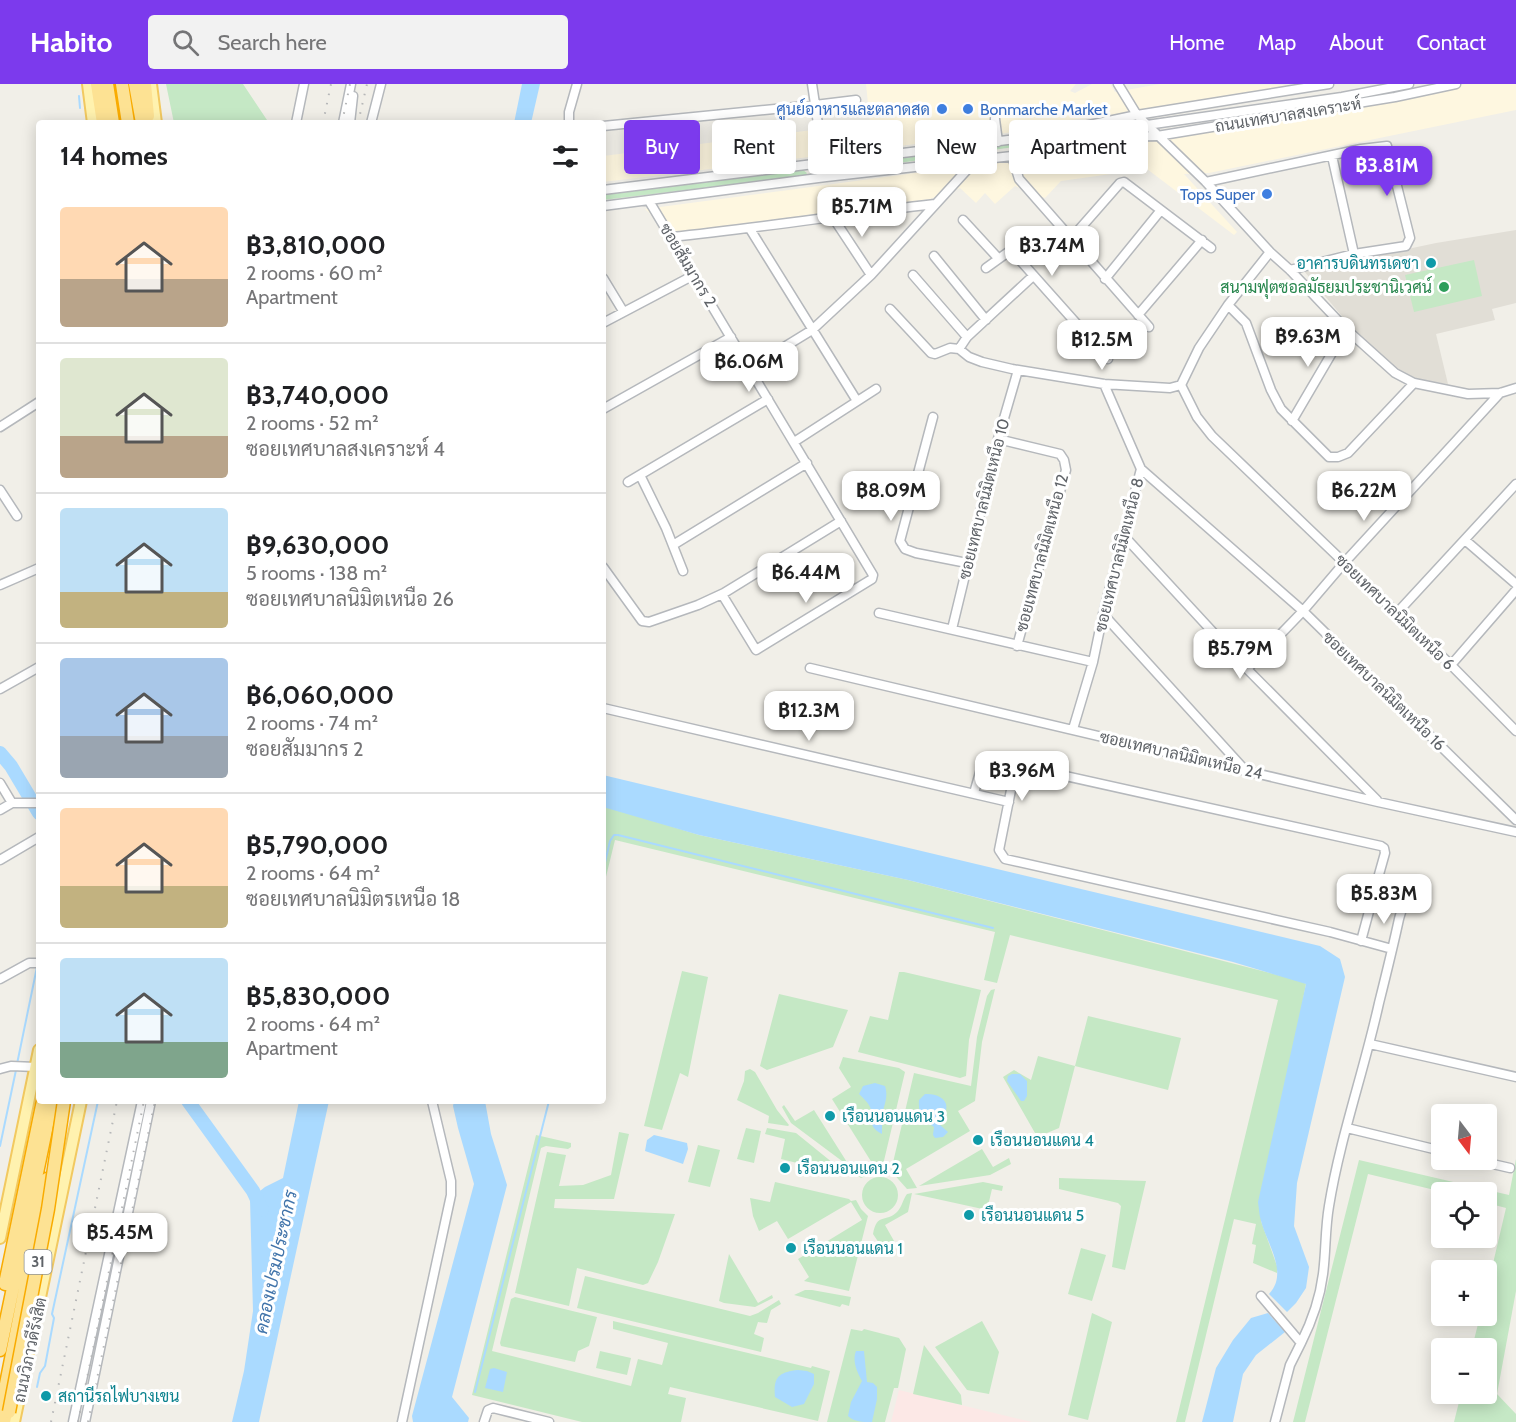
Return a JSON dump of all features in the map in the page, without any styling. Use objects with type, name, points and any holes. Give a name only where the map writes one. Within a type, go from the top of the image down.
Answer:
[{"type":"highway","points":[[122,84],[128,120]]},
{"type":"highway","points":[[134,84],[140,120]]},
{"type":"highway","points":[[145,84],[149,120]]},
{"type":"highway","points":[[97,85],[103,120]]},
{"type":"highway","points":[[97,85],[112,120]]},
{"type":"highway","name":"31","points":[[0,1312],[42,1104]]},
{"type":"highway","name":"31","points":[[0,1350],[51,1104]]},
{"type":"highway","name":"31","points":[[0,1413],[62,1104]]},
{"type":"highway","points":[[5,1422],[48,1209],[63,1104]]},
{"type":"highway","name":"ถนนวิภาวดีรังสิต","points":[[5,1422],[68,1104]]},
{"type":"main road","points":[[151,84],[156,120]]},
{"type":"main road","points":[[93,120],[97,85]]},
{"type":"main road","points":[[0,1237],[36,1067]]},
{"type":"main road","name":"ถนนวิภาวดีรังสิต","points":[[14,1422],[80,1104]]},
{"type":"main road","points":[[21,1422],[62,1225],[68,1172]]},
{"type":"street","points":[[297,120],[304,84]]},
{"type":"street","points":[[344,120],[353,84]]},
{"type":"street","points":[[350,120],[353,84]]},
{"type":"street","points":[[372,120],[381,84]]},
{"type":"street","points":[[568,120],[577,84]]},
{"type":"street","points":[[812,84],[817,120]]},
{"type":"street","points":[[1118,84],[1142,120]]},
{"type":"street","name":"ถนนเทศบาลสงเคราะห์","points":[[1119,120],[1137,115],[1329,84]]},
{"type":"street","name":"ถนนเทศบาลสงเคราะห์","points":[[1148,125],[1342,97],[1409,84]]},
{"type":"street","name":"ถนนเทศบาลสงเคราะห์","points":[[1148,136],[1395,97],[1456,84]]},
{"type":"street","points":[[606,126],[856,99]]},
{"type":"street","points":[[995,119],[998,142]]},
{"type":"street","points":[[1148,125],[1206,182],[1270,252],[1346,329],[1395,374],[1414,383],[1468,394],[1500,393],[1516,388]]},
{"type":"street","name":"ถนนเทศบาลสงเคราะห์","points":[[903,153],[1009,140]]},
{"type":"street","points":[[1206,182],[1361,149],[1388,146],[1410,238],[1406,246],[1354,254],[1290,270]]},
{"type":"street","points":[[1332,156],[1354,254]]},
{"type":"street","name":"ถนนเทศบาลสงเคราะห์","points":[[606,190],[808,165]]},
{"type":"street","name":"ถนนเทศบาลสงเคราะห์","points":[[606,206],[915,167]]},
{"type":"street","points":[[750,368],[812,330],[871,275],[963,174]]},
{"type":"street","points":[[1017,174],[1019,180],[1070,240],[1149,327]]},
{"type":"street","points":[[1070,240],[1122,182],[1211,248]]},
{"type":"street","name":"ซอยสัมมากร 2","points":[[649,201],[873,573],[873,578],[756,650],[723,596],[724,593]]},
{"type":"street","points":[[671,237],[750,229],[832,216],[935,204]]},
{"type":"street","points":[[1105,279],[1161,210]]},
{"type":"street","points":[[832,216],[871,275]]},
{"type":"street","points":[[963,220],[998,258]]},
{"type":"street","points":[[750,229],[857,401]]},
{"type":"street","points":[[1138,315],[1202,240]]},
{"type":"street","points":[[986,268],[1011,250],[1107,359]]},
{"type":"street","points":[[890,309],[931,353],[935,354],[950,348],[959,349],[969,357],[1018,370],[1104,384],[1170,388],[1181,385],[1199,348],[1228,305],[1270,252]]},
{"type":"street","points":[[934,256],[986,320]]},
{"type":"street","points":[[606,321],[694,275]]},
{"type":"street","points":[[913,275],[968,337]]},
{"type":"street","points":[[959,349],[968,337],[1033,276]]},
{"type":"street","points":[[606,283],[623,311]]},
{"type":"street","points":[[1228,305],[1246,323],[1270,390],[1281,409],[1329,457],[1338,457],[1348,453],[1414,383]]},
{"type":"street","points":[[1292,421],[1346,329]]},
{"type":"street","points":[[606,407],[731,337]]},
{"type":"street","name":"ซอยเทศบาลนิมิตเหนือ 10","points":[[952,629],[998,439],[1018,370]]},
{"type":"street","name":"ซอยเทศบาลนิมิตเหนือ 8","points":[[1073,729],[1093,662],[1103,614],[1141,469],[1104,384]]},
{"type":"street","name":"ซอยเทศบาลนิมิตเหนือ 6","points":[[1181,385],[1197,417],[1212,436],[1451,665],[1516,731]]},
{"type":"street","points":[[794,442],[876,389]]},
{"type":"street","points":[[1247,669],[1303,611],[1500,393]]},
{"type":"street","points":[[628,482],[768,399]]},
{"type":"street","points":[[0,427],[36,404]]},
{"type":"street","points":[[933,417],[900,541],[905,549],[916,553],[967,562]]},
{"type":"street","name":"ซอยเทศบาลนิมิตเหนือ 12","points":[[998,439],[1060,454],[1066,464],[1017,646]]},
{"type":"street","points":[[673,545],[807,463]]},
{"type":"street","name":"ซอยเทศบาลนิมิตเหนือ 16","points":[[1141,469],[1303,611],[1516,820]]},
{"type":"street","points":[[640,475],[683,571]]},
{"type":"street","points":[[1396,614],[1516,484]]},
{"type":"street","points":[[0,490],[17,516]]},
{"type":"street","points":[[606,571],[645,623],[691,608],[724,593],[841,521]]},
{"type":"street","points":[[1124,536],[1247,669],[1378,802]]},
{"type":"street","points":[[1465,540],[1516,584]]},
{"type":"street","points":[[0,585],[36,569]]},
{"type":"street","points":[[1451,665],[1516,590]]},
{"type":"street","points":[[879,613],[1093,662]]},
{"type":"street","points":[[1103,614],[1244,770]]},
{"type":"street","name":"ซอยเทศบาลนิมิตเหนือ 24","points":[[810,668],[1378,802],[1516,832]]},
{"type":"street","points":[[0,689],[36,669]]},
{"type":"street","points":[[606,709],[1009,802]]},
{"type":"street","points":[[974,793],[983,762],[999,761],[1380,846],[1384,848],[1385,853],[1361,941]]},
{"type":"street","points":[[1016,765],[999,850],[1005,859],[1392,949]]},
{"type":"street","points":[[0,783],[12,803]]},
{"type":"street","points":[[0,810],[12,803],[34,803]]},
{"type":"street","points":[[0,860],[36,839]]},
{"type":"street","points":[[1275,1422],[1290,1365],[1310,1323],[1319,1295],[1329,1206],[1405,894],[1399,884],[1378,878]]},
{"type":"street","points":[[0,979],[29,963],[36,963]]},
{"type":"street","points":[[1370,1044],[1516,1077]]},
{"type":"street","points":[[0,1069],[10,1066],[36,1067]]},
{"type":"street","points":[[73,1422],[141,1104]]},
{"type":"street","points":[[85,1422],[150,1104]]},
{"type":"street","points":[[402,1422],[451,1195],[452,1181],[433,1104]]},
{"type":"street","points":[[1347,1128],[1431,1148]]},
{"type":"street","points":[[1497,1165],[1510,1168]]},
{"type":"street","points":[[1261,1296],[1301,1343]]},
{"type":"street","points":[[484,1422],[488,1410],[493,1408],[549,1422]]},
{"type":"shaded area","points":[[866,84],[1076,84],[1070,91],[1075,93],[1092,84],[1110,84],[1115,92],[1160,84],[1296,85],[1150,112],[1068,120],[1009,120],[1009,132],[997,134],[997,120],[915,120],[915,144],[903,146],[903,120],[870,120]]},
{"type":"shaded area","points":[[1465,84],[1516,84],[1516,110],[1209,173],[1184,174],[1237,232],[1234,235],[1148,170],[1148,142],[1394,101]]},
{"type":"shaded area","points":[[808,131],[808,157],[796,159],[796,132]]},
{"type":"shaded area","points":[[712,143],[712,169],[700,170],[700,144]]},
{"type":"shaded area","points":[[624,153],[624,174],[669,174],[606,182],[606,156]]},
{"type":"shaded area","points":[[1009,160],[1009,174],[1111,174],[1061,181],[1045,198],[1015,186],[995,204],[985,193],[976,203],[960,188],[930,199],[671,233],[645,209],[915,173],[997,174],[997,162]]},
{"type":"shaded area","points":[[1516,230],[1516,303],[1492,309],[1495,320],[1436,334],[1448,384],[1416,379],[1395,370],[1361,339],[1304,271],[1436,243]]},
{"type":"shaded area","points":[[899,1390],[1032,1422],[891,1422]]},
{"type":"green space","points":[[166,84],[243,84],[267,120],[173,120]]},
{"type":"green space","points":[[1009,144],[1009,148],[997,149],[997,146]]},
{"type":"green space","points":[[915,156],[915,161],[903,162],[903,157]]},
{"type":"green space","points":[[803,170],[807,173],[805,176],[606,200],[606,195],[771,174],[796,174],[796,171]]},
{"type":"green space","name":"สนามฟุตซอลมัธยมประชานิเวศน์","points":[[1474,260],[1482,296],[1414,312],[1405,275]]},
{"type":"green space","points":[[606,806],[699,835],[908,880],[1306,984],[1261,1221],[1277,1266],[1277,1273],[1253,1263],[1256,1245],[1252,1244],[1256,1224],[1234,1219],[1185,1422],[1176,1422],[1278,1000],[1010,935],[997,983],[984,980],[995,932],[615,840],[606,877]]},
{"type":"green space","points":[[682,971],[708,977],[688,1077],[680,1073],[662,1130],[644,1126]]},
{"type":"green space","points":[[899,972],[981,990],[969,1040],[966,1076],[960,1078],[858,1052],[870,1016],[888,1020]]},
{"type":"green space","points":[[995,989],[982,1042],[975,1101],[958,1111],[970,1131],[906,1169],[917,1188],[907,1189],[891,1171],[914,1073],[971,1086],[977,1037],[987,996],[991,990]]},
{"type":"green space","points":[[779,994],[848,1010],[833,1047],[767,1070],[760,1066]]},
{"type":"green space","points":[[1088,1016],[1181,1038],[1168,1090],[1075,1066]]},
{"type":"green space","points":[[1038,1056],[1075,1066],[1059,1128],[1047,1133],[1035,1133],[1003,1077],[1014,1070],[1031,1080]]},
{"type":"green space","points":[[843,1057],[899,1068],[905,1072],[882,1169],[861,1178],[855,1174],[872,1163],[832,1099],[851,1087],[839,1068]]},
{"type":"green space","points":[[750,1069],[755,1072],[788,1126],[768,1123],[769,1116],[737,1100],[745,1071]]},
{"type":"green space","points":[[784,1105],[795,1121],[814,1110],[850,1167],[791,1123],[782,1107]]},
{"type":"green space","points":[[746,1128],[761,1131],[754,1163],[737,1159]]},
{"type":"green space","points":[[767,1128],[796,1133],[849,1176],[781,1159],[785,1139],[765,1134]]},
{"type":"green space","points":[[619,1132],[629,1134],[614,1199],[555,1199],[554,1208],[675,1214],[648,1283],[643,1285],[577,1268],[569,1306],[515,1293],[547,1152],[566,1155],[559,1186],[583,1185],[611,1175]]},
{"type":"green space","points":[[536,1135],[571,1143],[571,1147],[568,1149],[546,1146],[541,1148],[492,1351],[631,1386],[638,1359],[662,1365],[668,1343],[613,1329],[613,1321],[830,1371],[818,1421],[670,1387],[668,1394],[686,1398],[681,1422],[582,1422],[472,1395]]},
{"type":"green space","points":[[698,1145],[720,1150],[710,1187],[688,1182]]},
{"type":"green space","points":[[982,1149],[993,1167],[1009,1158],[1011,1164],[990,1175],[919,1186]]},
{"type":"green space","points":[[1516,1159],[1516,1291],[1497,1394],[1497,1338],[1474,1338],[1478,1326],[1497,1326],[1497,1260],[1494,1260],[1506,1208],[1497,1206],[1497,1192],[1509,1195]]},
{"type":"green space","points":[[1359,1160],[1453,1182],[1431,1182],[1431,1189],[1368,1174],[1305,1422],[1293,1422]]},
{"type":"green space","points":[[880,1177],[893,1182],[898,1195],[893,1208],[880,1213],[867,1208],[862,1195],[867,1182]]},
{"type":"green space","points":[[1059,1178],[1146,1181],[1125,1270],[1112,1267],[1121,1206],[1118,1203],[1059,1189]]},
{"type":"green space","points":[[775,1182],[851,1201],[856,1200],[868,1216],[849,1291],[804,1281],[809,1277],[798,1259],[862,1220],[851,1202],[788,1239],[777,1221],[759,1231],[753,1216],[750,1198],[770,1202]]},
{"type":"green space","points":[[983,1182],[1003,1186],[1002,1191],[992,1189],[987,1210],[914,1194]]},
{"type":"green space","points":[[912,1193],[908,1212],[885,1225],[898,1248],[887,1255],[873,1234],[875,1227],[879,1220],[897,1212],[907,1194]]},
{"type":"green space","points":[[1081,1248],[1106,1255],[1092,1301],[1068,1294]]},
{"type":"green space","points":[[729,1254],[758,1303],[772,1295],[773,1298],[755,1307],[719,1301]]},
{"type":"green space","points":[[585,1276],[750,1316],[779,1300],[781,1304],[771,1310],[767,1323],[758,1322],[754,1334],[764,1338],[761,1352],[577,1308]]},
{"type":"green space","points":[[805,1290],[851,1297],[849,1306],[842,1304],[840,1307],[794,1295]]},
{"type":"green space","points":[[515,1297],[597,1317],[589,1346],[578,1351],[575,1362],[501,1346],[511,1299]]},
{"type":"green space","points":[[1092,1313],[1112,1322],[1088,1420],[1068,1415]]},
{"type":"green space","points":[[982,1321],[999,1352],[989,1394],[967,1390],[935,1347]]},
{"type":"green space","points":[[851,1329],[862,1331],[864,1329],[899,1338],[906,1349],[898,1388],[894,1388],[885,1422],[827,1422]]},
{"type":"green space","points":[[924,1345],[961,1395],[962,1405],[913,1394]]},
{"type":"green space","points":[[600,1351],[631,1358],[627,1375],[596,1368]]},
{"type":"green space","points":[[1497,1394],[1516,1414],[1516,1422],[1454,1422],[1458,1404],[1497,1404]]},
{"type":"water","points":[[522,84],[540,84],[532,120],[515,120]]},
{"type":"water","points":[[606,776],[1320,946],[1340,959],[1345,977],[1297,1183],[1294,1226],[1309,1267],[1306,1288],[1296,1303],[1287,1312],[1269,1294],[1275,1286],[1277,1268],[1260,1219],[1258,1202],[1306,984],[1233,962],[908,880],[699,835],[606,808]]},
{"type":"water","points":[[1020,1074],[1027,1081],[1027,1096],[1024,1101],[1021,1101],[1007,1081],[1008,1076]]},
{"type":"water","points":[[875,1083],[885,1086],[886,1090],[882,1134],[874,1129],[870,1108],[859,1094],[863,1086]]},
{"type":"water","points":[[925,1094],[937,1095],[945,1102],[945,1112],[939,1124],[948,1132],[943,1137],[935,1138],[934,1127],[926,1122],[920,1113],[919,1100]]},
{"type":"water","name":"คลองเปรมประชากร","points":[[298,1104],[328,1104],[259,1422],[232,1422],[244,1371],[253,1311],[250,1199],[265,1187],[283,1178]]},
{"type":"water","points":[[453,1104],[486,1104],[491,1134],[507,1185],[452,1397],[469,1418],[468,1422],[413,1422],[412,1416],[474,1184]]},
{"type":"water","points":[[654,1135],[687,1143],[688,1149],[683,1164],[645,1151],[647,1140]]},
{"type":"water","points":[[1268,1313],[1285,1332],[1256,1355],[1243,1374],[1233,1422],[1202,1422],[1216,1368],[1233,1340],[1251,1318]]},
{"type":"water","points":[[856,1351],[864,1351],[867,1382],[877,1387],[872,1422],[856,1421],[848,1416],[851,1402],[862,1381],[855,1363]]},
{"type":"water","points":[[490,1369],[507,1372],[503,1392],[485,1388]]},
{"type":"water","points":[[798,1370],[814,1374],[814,1384],[804,1404],[792,1407],[775,1397],[775,1385],[776,1380],[782,1374]]},
{"type":"waterway","points":[[79,96],[80,108]]},
{"type":"waterway","points":[[0,753],[11,766],[36,808]]},
{"type":"waterway","points":[[606,858],[610,841],[614,835],[618,835],[993,928]]},
{"type":"waterway","points":[[17,1064],[36,972]]},
{"type":"waterway","points":[[0,1146],[16,1070]]},
{"type":"waterway","points":[[37,1387],[40,1373],[45,1366],[54,1318],[52,1314],[97,1104]]},
{"type":"waterway","points":[[190,1104],[253,1191],[262,1210]]},
{"type":"waterway","points":[[475,1392],[548,1104]]},
{"type":"railway","points":[[324,120],[331,84]]},
{"type":"railway","points":[[343,120],[350,84]]},
{"type":"railway","points":[[359,120],[367,84]]},
{"type":"railway","points":[[51,1422],[116,1104]]},
{"type":"railway","points":[[78,1422],[143,1104]]},
{"type":"railway","points":[[88,1422],[154,1104]]},
{"type":"place","name":"ศูนย์อาหารและตลาดสด","points":[[942,109]]},
{"type":"place","name":"Bonmarche Market","points":[[968,109]]},
{"type":"place","name":"Tops Super","points":[[1267,194]]},
{"type":"place","name":"อาคารบดินทรเดชา","points":[[1431,263]]},
{"type":"place","name":"สนามฟุตซอลมัธยมประชานิเวศน์","points":[[1444,287]]},
{"type":"place","name":"เรือนนอนแดน 3","points":[[830,1116]]},
{"type":"place","name":"เรือนนอนแดน 4","points":[[978,1140]]},
{"type":"place","name":"เรือนนอนแดน 2","points":[[785,1168]]},
{"type":"place","name":"เรือนนอนแดน 5","points":[[969,1215]]},
{"type":"place","name":"เรือนนอนแดน 1","points":[[791,1248]]},
{"type":"place","name":"สถานีรถไฟบางเขน","points":[[46,1396]]}]
